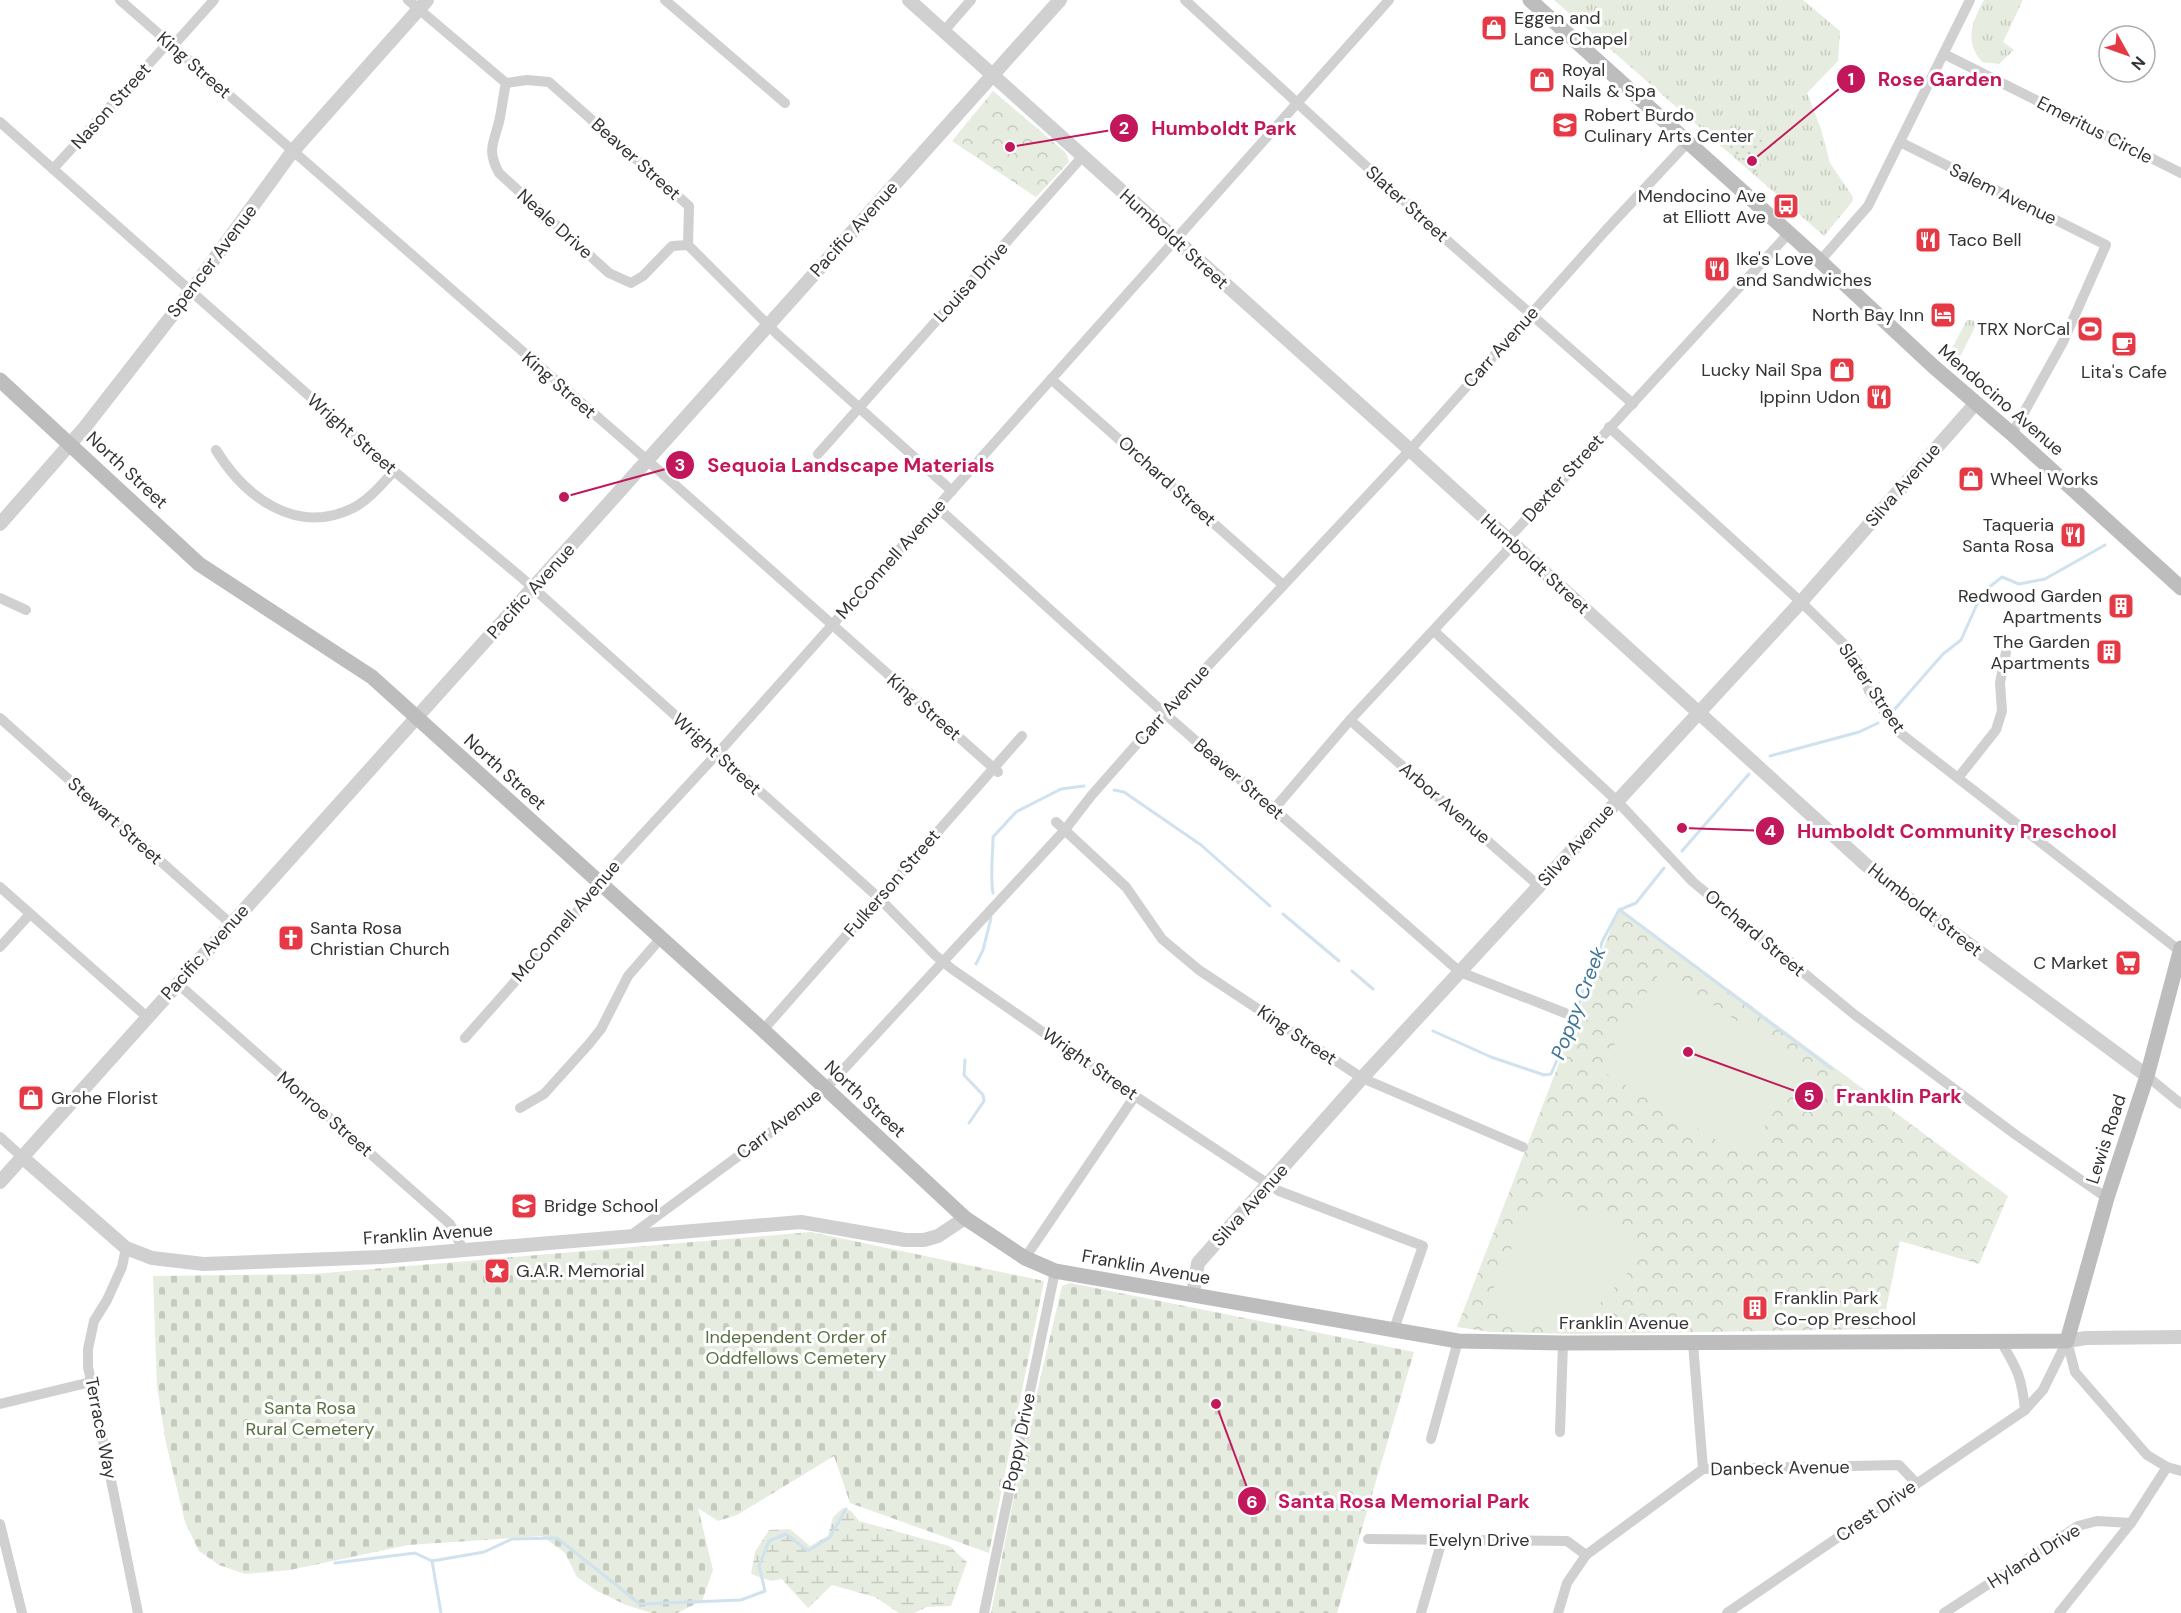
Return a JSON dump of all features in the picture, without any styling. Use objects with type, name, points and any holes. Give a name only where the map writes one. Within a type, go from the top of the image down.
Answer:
[{"type":"main road","name":"Mendocino Avenue","points":[[1530,0],[1689,141],[1975,404],[2012,434],[2181,588]]},
{"type":"main road","name":"North Street","points":[[0,380],[205,568],[372,677],[763,1030],[965,1218]]},
{"type":"main road","name":"Lewis Road","points":[[2067,1341],[2107,1198],[2147,1076],[2181,950]]},
{"type":"main road","name":"Franklin Avenue","points":[[965,1218],[1025,1258],[1055,1271],[1458,1341],[1563,1343],[2067,1341]]},
{"type":"street","name":"King Street","points":[[120,0],[647,460],[995,770]]},
{"type":"street","name":"Nason Street","points":[[53,169],[214,0]]},
{"type":"street","points":[[665,0],[785,103]]},
{"type":"street","name":"Humboldt Street","points":[[909,0],[1410,450],[1865,864],[2181,1104]]},
{"type":"street","points":[[944,32],[971,0]]},
{"type":"street","name":"Pacific Avenue","points":[[0,1182],[1060,0]]},
{"type":"street","name":"Slater Street","points":[[1185,0],[1450,243],[1633,404]]},
{"type":"street","name":"McConnell Avenue","points":[[465,1038],[599,884],[832,626],[1389,0]]},
{"type":"street","points":[[1820,261],[1868,206],[1970,0]]},
{"type":"street","points":[[418,3],[506,83]]},
{"type":"street","name":"Spencer Avenue","points":[[0,524],[70,444],[191,291],[292,152],[418,3]]},
{"type":"street","name":"Emeritus Circle","points":[[1944,54],[2181,173]]},
{"type":"street","name":"Beaver Street","points":[[506,83],[527,80],[549,81],[689,206],[688,245]]},
{"type":"street","name":"Neale Drive","points":[[506,83],[499,123],[491,144],[492,160],[499,173],[609,273],[631,283],[643,276],[672,246],[688,245]]},
{"type":"street","name":"Wright Street","points":[[0,122],[394,471],[533,589],[879,898],[944,962],[1135,1096],[1279,1191],[1423,1246],[1394,1329]]},
{"type":"street","name":"Carr Avenue","points":[[628,1238],[826,1089],[1064,831],[1164,713],[1282,584],[1410,450],[1689,141]]},
{"type":"street","name":"Salem Avenue","points":[[1900,142],[2106,245],[2063,342],[2012,434]]},
{"type":"street","name":"Louisa Drive","points":[[818,454],[1082,157]]},
{"type":"street","name":"Dexter Street","points":[[1274,809],[1350,720],[1507,551],[1508,539],[1789,233]]},
{"type":"street","points":[[688,245],[768,324],[952,491]]},
{"type":"street","name":"Orchard Street","points":[[1052,379],[1282,584]]},
{"type":"street","name":"Silva Avenue","points":[[1193,1294],[1198,1263],[1362,1078],[1801,602],[1975,404]]},
{"type":"street","name":"Slater Street","points":[[1609,428],[1801,602],[1849,651],[1860,666],[1869,691],[1896,729],[2181,950]]},
{"type":"street","points":[[216,450],[233,474],[254,496],[275,509],[299,516],[327,516],[353,508],[375,491],[394,471]]},
{"type":"street","name":"Beaver Street","points":[[938,507],[1164,713],[1460,972],[1565,1013]]},
{"type":"street","points":[[0,598],[26,610]]},
{"type":"street","name":"Orchard Street","points":[[1434,631],[1616,800],[1693,882],[1855,1015],[2016,1135],[2107,1198]]},
{"type":"street","points":[[1958,778],[1996,730],[2002,711],[2000,683],[2006,652]]},
{"type":"street","name":"Stewart Street","points":[[0,718],[231,924]]},
{"type":"street","name":"Arbor Avenue","points":[[1350,720],[1539,886]]},
{"type":"street","name":"Fulkerson Street","points":[[763,1030],[995,770],[1022,736]]},
{"type":"street","name":"King Street","points":[[1056,822],[1126,887],[1162,939],[1209,976],[1362,1078],[1523,1147]]},
{"type":"street","points":[[0,887],[147,1017]]},
{"type":"street","points":[[0,947],[30,914]]},
{"type":"street","points":[[520,1108],[544,1094],[589,1044],[601,1029],[627,976],[661,938]]},
{"type":"street","name":"Monroe Street","points":[[177,983],[450,1224],[464,1251]]},
{"type":"street","points":[[1025,1258],[1135,1096]]},
{"type":"street","points":[[0,1137],[126,1248]]},
{"type":"street","name":"Franklin Avenue","points":[[126,1248],[152,1258],[204,1264],[293,1262],[464,1251],[801,1222],[905,1240],[924,1240],[938,1236],[965,1218]]},
{"type":"street","name":"Terrace Way","points":[[126,1248],[111,1292],[94,1321],[88,1349],[91,1382],[138,1613]]},
{"type":"street","name":"Poppy Drive","points":[[984,1613],[1055,1271]]},
{"type":"street","name":"Franklin Avenue","points":[[2067,1341],[2086,1338],[2181,1337]]},
{"type":"street","points":[[1431,1439],[1458,1341]]},
{"type":"street","points":[[2067,1341],[2075,1372],[2147,1455],[2167,1467],[2181,1471]]},
{"type":"street","name":"Crest Drive","points":[[1727,1613],[2025,1410],[2043,1390],[2067,1341]]},
{"type":"street","points":[[2001,1342],[2015,1362],[2022,1384],[2025,1410]]},
{"type":"street","points":[[1560,1432],[1563,1343]]},
{"type":"street","points":[[1693,1343],[1703,1469]]},
{"type":"street","points":[[0,1404],[91,1382]]},
{"type":"street","name":"Danbeck Avenue","points":[[1558,1613],[1567,1583],[1586,1555],[1703,1469],[1899,1465],[1916,1483]]},
{"type":"street","points":[[2059,1613],[2131,1523],[2167,1467]]},
{"type":"street","name":"Hyland Drive","points":[[1944,1613],[2078,1526],[2097,1521],[2131,1523]]},
{"type":"street","points":[[0,1524],[22,1613]]},
{"type":"street","name":"Evelyn Drive","points":[[1368,1539],[1567,1541],[1586,1555]]},
{"type":"street","points":[[1420,1613],[1442,1540]]},
{"type":"green space","points":[[1554,0],[1803,0],[1840,31],[1838,61],[1807,93],[1821,129],[1830,163],[1853,197],[1852,202],[1824,236]]},
{"type":"green space","points":[[1984,0],[2023,0],[2003,42],[2014,50],[1999,64],[1982,62],[1973,47],[1973,24]]},
{"type":"green space","points":[[993,91],[1066,153],[1069,162],[1036,197],[952,141]]},
{"type":"green space","points":[[1760,129],[1762,131],[1760,176],[1728,148]]},
{"type":"green space","points":[[1967,320],[1973,320],[1976,325],[1960,357],[1951,350]]},
{"type":"green space","points":[[1619,908],[2008,1196],[1979,1264],[1900,1241],[1882,1329],[1575,1334],[1490,1332],[1457,1327]]},
{"type":"green space","points":[[1661,970],[1804,1066],[1745,1157],[1599,1069]]},
{"type":"green space","points":[[1535,1197],[1627,1227],[1643,1256],[1576,1330],[1483,1312]]},
{"type":"green space","name":"Santa Rosa Rural Cemetery","points":[[811,1232],[1044,1281],[989,1553],[850,1503],[834,1456],[737,1515],[718,1521],[698,1508],[713,1570],[702,1601],[677,1613],[652,1613],[626,1605],[597,1591],[577,1577],[565,1553],[542,1536],[408,1545],[290,1570],[245,1574],[219,1565],[199,1551],[185,1522],[166,1443],[157,1386],[153,1276],[313,1274]]},
{"type":"green space","points":[[1070,1283],[1414,1352],[1337,1613],[991,1613],[1022,1456],[1062,1286]]},
{"type":"green space","points":[[843,1508],[851,1511],[859,1521],[949,1546],[967,1562],[951,1606],[927,1607],[914,1613],[899,1613],[875,1597],[832,1585],[808,1608],[782,1579],[771,1581],[751,1574],[755,1552],[769,1530],[790,1529],[810,1546],[828,1536],[833,1517]]},
{"type":"waterway","name":"Poppy Creek","points":[[1894,710],[1943,654],[1961,640],[1982,593],[2002,577],[2019,584],[2045,579],[2105,545]]},
{"type":"waterway","name":"Poppy Creek","points":[[1770,756],[1859,732],[1878,723]]},
{"type":"waterway","name":"Poppy Creek","points":[[1682,851],[1749,774]]},
{"type":"waterway","name":"Poppy Creek","points":[[993,893],[993,837],[1016,812],[1061,789],[1084,786]]},
{"type":"waterway","name":"Poppy Creek","points":[[1114,790],[1124,792],[1201,845],[1270,906]]},
{"type":"waterway","name":"Poppy Creek","points":[[1433,1031],[1491,1057],[1544,1075],[1551,1074],[1565,1042],[1567,1031],[1575,1020],[1585,983],[1595,970],[1602,942],[1619,910],[1636,903],[1664,868]]},
{"type":"waterway","points":[[1620,910],[1832,1069]]},
{"type":"waterway","name":"Poppy Creek","points":[[1283,914],[1339,961]]},
{"type":"waterway","name":"Poppy Creek","points":[[976,964],[983,950],[991,918]]},
{"type":"waterway","name":"Poppy Creek","points":[[1352,971],[1373,989]]},
{"type":"waterway","name":"Poppy Creek","points":[[965,1060],[964,1075],[983,1095],[984,1101],[969,1123]]},
{"type":"waterway","name":"Poppy Creek","points":[[432,1561],[484,1552],[512,1539],[557,1538],[640,1604],[741,1600],[765,1591],[759,1566],[769,1541],[786,1534],[808,1551],[830,1537],[846,1509]]},
{"type":"waterway","points":[[335,1563],[415,1553],[432,1561]]},
{"type":"waterway","points":[[432,1561],[441,1613]]},
{"type":"place","name":"Eggen and Lance Chapel","points":[[1494,28]]},
{"type":"place","name":"Royal Nails & Spa","points":[[1542,80]]},
{"type":"place","name":"Robert Burdo Culinary Arts Center","points":[[1565,125]]},
{"type":"place","name":"Humboldt Park","points":[[1010,147]]},
{"type":"place","name":"Rose Garden","points":[[1752,161]]},
{"type":"place","name":"Mendocino Ave at Elliott Ave","points":[[1786,206]]},
{"type":"place","name":"Taco Bell","points":[[1928,240]]},
{"type":"place","name":"Ike's Love and Sandwiches","points":[[1717,269]]},
{"type":"place","name":"North Bay Inn","points":[[1943,315]]},
{"type":"place","name":"TRX NorCal","points":[[2090,329]]},
{"type":"place","name":"Lita's Cafe","points":[[2124,344]]},
{"type":"place","name":"Lucky Nail Spa","points":[[1842,370]]},
{"type":"place","name":"Ippinn Udon","points":[[1879,397]]},
{"type":"place","name":"Wheel Works","points":[[1971,479]]},
{"type":"place","name":"Sequoia Landscape Materials","points":[[564,497]]},
{"type":"place","name":"Taqueria Santa Rosa","points":[[2073,535]]},
{"type":"place","name":"Redwood Garden Apartments","points":[[2121,606]]},
{"type":"place","name":"The Garden Apartments","points":[[2109,652]]},
{"type":"place","name":"Humboldt Community Preschool","points":[[1682,828]]},
{"type":"place","name":"Santa Rosa Christian Church","points":[[291,938]]},
{"type":"place","name":"C Market","points":[[2128,963]]},
{"type":"place","name":"Franklin Park","points":[[1688,1052]]},
{"type":"place","name":"Grohe Florist","points":[[31,1098]]},
{"type":"place","name":"Bridge School","points":[[524,1206]]},
{"type":"place","name":"G.A.R. Memorial","points":[[497,1271]]},
{"type":"place","name":"Franklin Park Co-op Preschool","points":[[1755,1308]]},
{"type":"place","name":"Santa Rosa Memorial Park","points":[[1216,1404]]},
{"type":"park label","name":"Independent Order of Oddfellows Cemetery","points":[[796,1347]]}]
